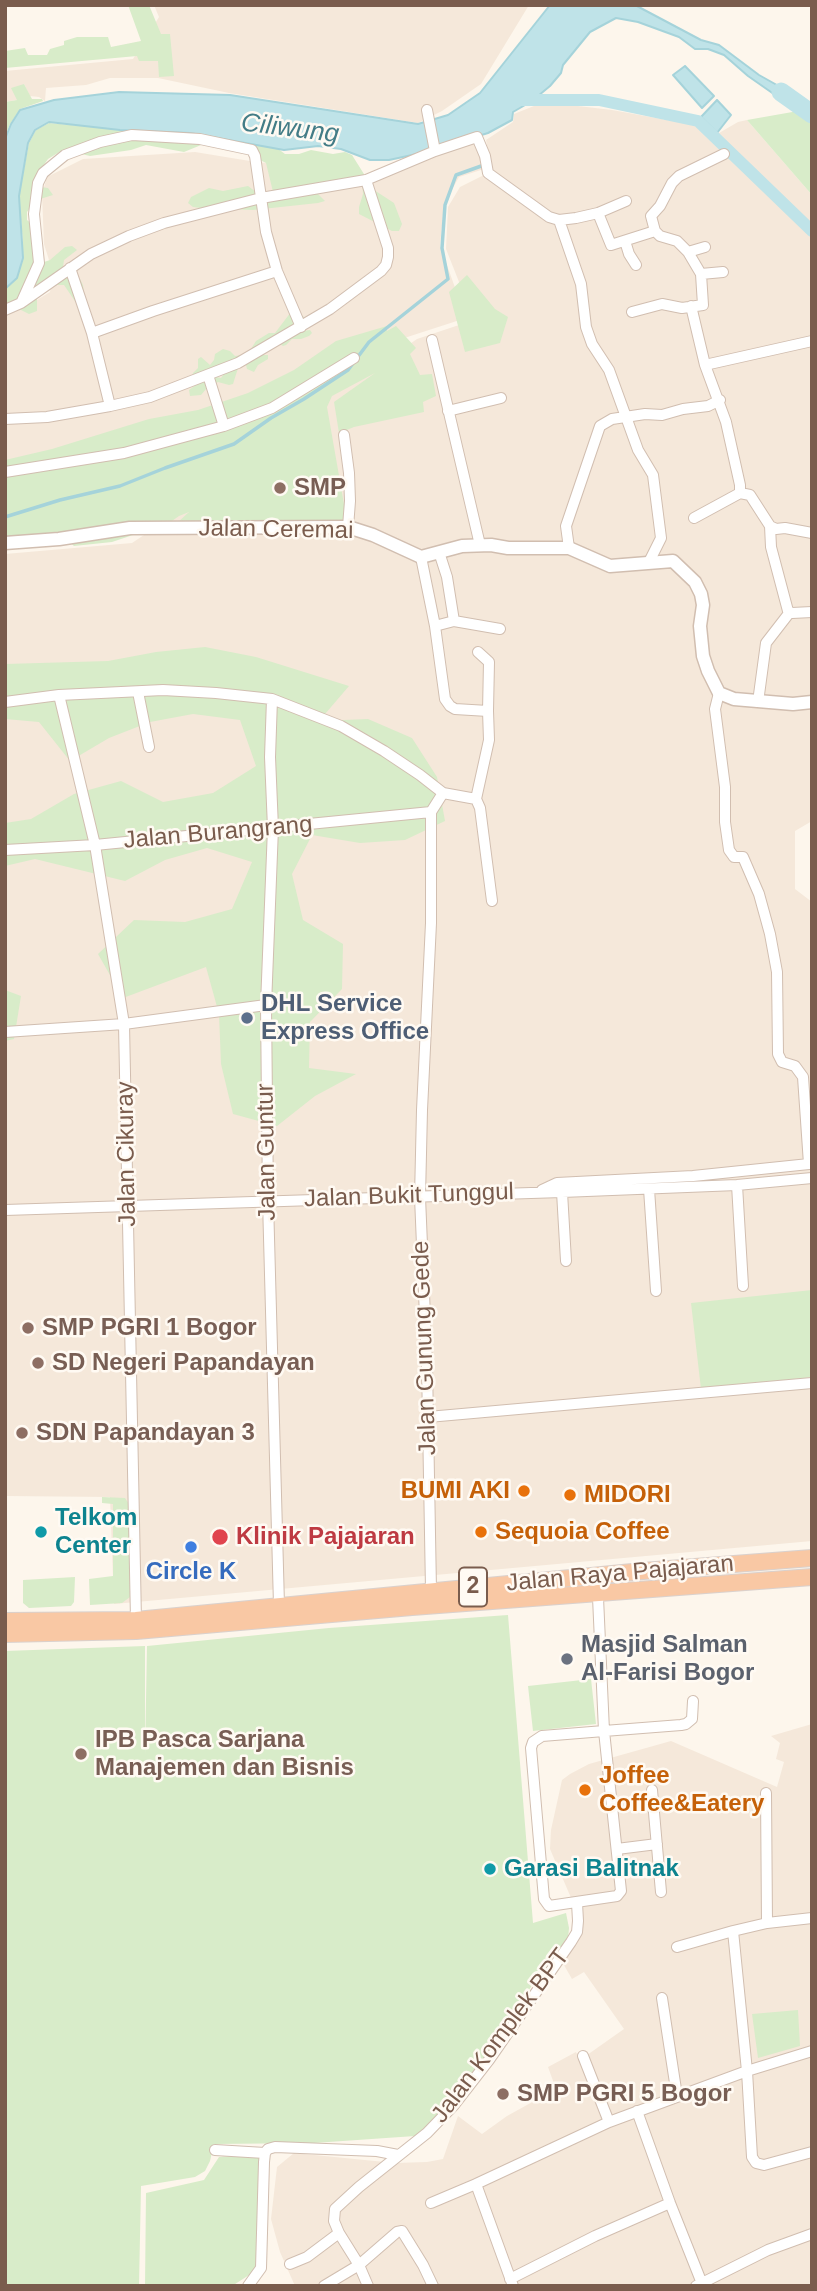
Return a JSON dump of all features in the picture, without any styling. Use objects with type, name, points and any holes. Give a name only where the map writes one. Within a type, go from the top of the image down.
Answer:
[{"type":"highway","name":"Jalan Raya Pajajaran","points":[[136,1626],[279,1605],[812,1558]]},
{"type":"highway","name":"Jalan Raya Pajajaran","points":[[136,1626],[812,1577]]},
{"type":"highway","name":"2","points":[[5,1621],[136,1626]]},
{"type":"highway","name":"2","points":[[5,1634],[136,1626]]},
{"type":"street","points":[[428,110],[434,150]]},
{"type":"street","points":[[21,303],[39,263],[34,214],[38,183],[43,173],[65,155],[100,142],[132,135],[200,139],[252,150],[266,232],[277,271],[301,327]]},
{"type":"street","points":[[5,310],[21,303],[91,254],[141,232],[175,220],[261,198],[366,180],[434,150],[478,137],[487,170],[543,214],[559,220],[598,213],[626,201]]},
{"type":"street","points":[[632,312],[662,304],[682,308],[704,305],[701,274],[688,252],[677,241],[660,236],[655,231],[652,214],[679,176],[724,154]]},
{"type":"street","points":[[5,419],[47,417],[149,397],[238,363],[330,309],[386,265],[388,248],[366,180]]},
{"type":"street","points":[[598,213],[611,245],[655,231]]},
{"type":"street","points":[[559,220],[582,284],[586,327],[592,344],[609,370],[638,450],[653,475],[661,538],[649,562]]},
{"type":"street","points":[[625,242],[636,265]]},
{"type":"street","points":[[688,252],[705,247]]},
{"type":"street","points":[[70,268],[92,333],[110,406]]},
{"type":"street","points":[[92,333],[277,271]]},
{"type":"street","points":[[701,274],[723,272]]},
{"type":"street","points":[[691,306],[705,365],[720,400],[740,493]]},
{"type":"street","points":[[432,340],[480,545]]},
{"type":"street","points":[[705,365],[812,341]]},
{"type":"street","points":[[5,472],[124,453],[225,426],[272,408],[354,358]]},
{"type":"street","points":[[208,375],[225,426]]},
{"type":"street","points":[[448,411],[501,398]]},
{"type":"street","points":[[569,548],[566,526],[600,426],[612,419],[627,416],[662,415],[683,409],[708,407],[720,400]]},
{"type":"street","points":[[344,435],[349,473],[348,527]]},
{"type":"street","points":[[694,518],[740,493],[750,495],[770,526],[771,547],[790,612]]},
{"type":"street","points":[[770,526],[812,533]]},
{"type":"street","name":"Jalan Ceremai","points":[[5,543],[59,539],[130,528],[348,527],[373,535],[421,557]]},
{"type":"street","points":[[488,710],[455,709],[447,703],[421,557],[462,546],[569,548],[610,566],[673,561],[695,582],[703,605],[700,626],[703,656],[719,693],[715,709],[725,787],[725,822],[729,850],[734,857],[743,857],[759,894],[770,934],[777,972],[778,1054],[782,1062],[795,1066],[803,1077],[809,1164],[694,1176],[557,1183],[538,1192]]},
{"type":"street","points":[[439,552],[447,577],[454,621]]},
{"type":"street","points":[[790,612],[812,612]]},
{"type":"street","points":[[758,702],[766,643],[790,612]]},
{"type":"street","points":[[435,626],[454,621],[500,629]]},
{"type":"street","points":[[478,652],[489,662],[489,740],[476,799],[480,808],[492,901]]},
{"type":"street","points":[[5,702],[59,695],[185,691],[272,699],[341,726],[411,769],[443,793],[476,799]]},
{"type":"street","points":[[138,692],[149,747]]},
{"type":"street","points":[[719,693],[734,699],[758,702],[793,705],[812,702]]},
{"type":"street","name":"Jalan Cikuray","points":[[59,695],[95,845],[124,1024],[136,1626]]},
{"type":"street","name":"Jalan Guntur","points":[[272,699],[270,757],[273,828],[266,1005],[268,1201],[279,1605]]},
{"type":"street","points":[[431,812],[443,793]]},
{"type":"street","name":"Jalan Burangrang","points":[[5,850],[95,845],[431,812]]},
{"type":"street","name":"Jalan Gunung Gede","points":[[431,812],[431,923],[420,1197],[428,1365],[431,1590]]},
{"type":"street","points":[[5,1032],[124,1024],[266,1005]]},
{"type":"street","name":"Jalan Bukit Tunggul","points":[[5,1210],[649,1189],[812,1178]]},
{"type":"street","points":[[737,1185],[743,1286]]},
{"type":"street","points":[[649,1189],[656,1291]]},
{"type":"street","points":[[562,1192],[566,1261]]},
{"type":"street","points":[[428,1417],[812,1383]]},
{"type":"street","points":[[597,1575],[604,1731],[621,1891],[617,1896],[577,1903],[552,1906],[545,1903],[531,1748],[533,1742],[542,1736],[604,1731],[686,1724],[692,1719],[693,1701]]},
{"type":"street","points":[[652,1790],[661,1892]]},
{"type":"street","points":[[766,1793],[767,1923]]},
{"type":"street","points":[[617,1849],[657,1844]]},
{"type":"street","name":"Jalan Komplek BPT","points":[[339,2233],[333,2214],[339,2203],[440,2121],[489,2060],[577,1932],[577,1903]]},
{"type":"street","points":[[677,1947],[767,1923],[812,1918]]},
{"type":"street","points":[[733,1931],[747,2071],[752,2157],[756,2163],[764,2165],[812,2152]]},
{"type":"street","points":[[662,1998],[677,2096]]},
{"type":"street","points":[[431,2203],[637,2111],[747,2071],[812,2051]]},
{"type":"street","points":[[583,2056],[610,2122]]},
{"type":"street","points":[[637,2111],[701,2285],[768,2250],[812,2234]]},
{"type":"street","points":[[215,2150],[265,2152],[275,2147],[377,2151],[398,2155]]},
{"type":"street","points":[[248,2286],[261,2268],[265,2152]]},
{"type":"street","points":[[476,2184],[511,2282],[595,2236],[670,2203]]},
{"type":"street","points":[[324,2286],[359,2265],[397,2232],[402,2231],[433,2286]]},
{"type":"street","points":[[290,2264],[307,2257],[339,2233],[359,2265],[368,2286]]},
{"type":"shaded area","points":[[154,5],[529,5],[481,84],[442,111],[418,123],[229,93],[158,78],[110,78],[86,85],[46,88],[45,101],[30,96],[24,84],[17,100],[5,102],[5,71],[133,59],[159,17]]},
{"type":"shaded area","points":[[544,102],[612,110],[695,125],[716,138],[719,133],[747,120],[812,195],[812,821],[795,831],[795,889],[812,902],[812,1541],[114,1604],[110,1497],[5,1496],[5,554],[132,543],[174,515],[195,478],[365,375],[417,339],[474,320],[446,249],[448,207],[460,187],[492,171],[486,140],[513,122],[514,114]]},
{"type":"shaded area","points":[[478,138],[484,169],[459,177],[444,204],[440,246],[466,318],[392,342],[257,408],[5,466],[5,315],[50,292],[53,273],[44,244],[42,194],[47,177],[83,159],[195,152],[288,165],[296,198]]},
{"type":"shaded area","points":[[812,1724],[812,2286],[295,2286],[280,2252],[271,2219],[277,2167],[294,2153],[395,2163],[443,2159],[458,2116],[482,2134],[507,2116],[556,2089],[548,2067],[576,2052],[580,2060],[624,2029],[584,1972],[572,1979],[561,1960],[581,1921],[550,1849],[551,1830],[562,1780],[589,1764],[671,1741],[777,1787],[784,1762],[776,1759],[780,1743],[771,1736]]},
{"type":"green space","points":[[128,5],[149,5],[161,34],[170,34],[174,76],[159,77],[158,61],[139,61],[137,56],[5,68],[5,51],[25,48],[28,55],[47,55],[50,49],[77,37],[108,37],[111,47],[141,41]]},
{"type":"green space","points":[[24,84],[32,99],[43,101],[20,109],[5,136],[5,102],[17,100],[11,88]]},
{"type":"green space","points":[[803,107],[812,114],[812,195],[747,120],[798,111]]},
{"type":"green space","points":[[49,123],[126,130],[139,124],[273,145],[285,154],[299,154],[311,150],[333,154],[345,152],[352,155],[374,190],[394,203],[402,224],[399,231],[392,231],[359,214],[363,194],[362,181],[315,191],[325,201],[318,203],[253,210],[230,209],[216,204],[193,207],[188,203],[191,197],[209,188],[223,191],[248,186],[260,195],[274,196],[266,163],[214,143],[206,143],[184,152],[146,145],[90,156],[61,151],[48,159],[39,172],[41,187],[48,188],[53,195],[37,200],[27,212],[27,220],[33,225],[44,262],[65,247],[72,246],[77,250],[64,260],[63,267],[67,274],[80,279],[85,301],[79,307],[64,285],[57,285],[37,296],[37,311],[29,314],[17,308],[5,313],[5,289],[17,278],[23,243],[19,196],[29,143],[36,130]]},
{"type":"green space","points":[[467,275],[495,309],[508,317],[500,343],[465,352],[449,292]]},
{"type":"green space","points":[[291,312],[304,317],[294,323],[293,327],[302,331],[310,330],[312,333],[309,336],[292,339],[283,346],[277,342],[258,355],[268,355],[268,359],[258,365],[254,372],[247,369],[246,365],[239,365],[233,384],[218,382],[201,395],[190,396],[189,390],[200,382],[211,376],[221,378],[227,370],[191,380],[198,368],[198,359],[201,357],[210,365],[215,354],[223,349],[235,356],[249,352],[256,341],[269,333],[275,333]]},
{"type":"green space","points":[[387,326],[387,331],[396,326],[416,348],[410,354],[420,375],[432,374],[436,396],[423,402],[424,412],[354,427],[339,433],[334,402],[375,373],[332,396],[327,407],[348,527],[207,521],[176,524],[189,512],[169,523],[112,542],[74,546],[61,534],[5,538],[5,460],[52,449],[149,419],[198,410],[248,393],[294,370],[336,341]]},
{"type":"green space","points":[[205,647],[256,657],[349,686],[319,721],[368,719],[412,738],[437,777],[445,821],[405,840],[360,843],[312,835],[292,874],[303,920],[343,944],[342,989],[310,1022],[309,1068],[356,1074],[315,1096],[277,1126],[233,1114],[221,1064],[219,1014],[206,967],[123,998],[98,954],[134,920],[185,922],[232,909],[252,862],[207,848],[165,860],[125,881],[35,859],[5,866],[5,823],[31,819],[74,794],[121,781],[163,802],[213,793],[256,766],[240,720],[193,714],[150,722],[109,738],[70,761],[39,722],[5,719],[5,664],[108,661]]},
{"type":"green space","points":[[5,990],[21,996],[14,1039],[5,1041]]},
{"type":"green space","points":[[812,1290],[812,1377],[701,1389],[691,1303]]},
{"type":"green space","points":[[102,1497],[125,1498],[129,1504],[130,1597],[122,1603],[90,1605],[89,1579],[113,1576],[113,1504],[102,1503]]},
{"type":"green space","points":[[75,1577],[74,1602],[71,1606],[29,1608],[23,1603],[23,1580]]},
{"type":"green space","points":[[508,1615],[533,1923],[566,1913],[569,1928],[568,1939],[534,1982],[488,2055],[438,2118],[415,2136],[314,2143],[214,2144],[205,2171],[195,2177],[141,2186],[139,2286],[5,2286],[5,1651],[145,1646],[145,1755],[147,1646],[329,1628]]},
{"type":"green space","points":[[591,1679],[596,1724],[533,1731],[528,1686]]},
{"type":"green space","points":[[798,2010],[800,2046],[758,2058],[752,2014]]},
{"type":"green space","points":[[262,2154],[260,2268],[232,2286],[145,2286],[146,2193],[204,2180],[219,2157]]},
{"type":"water","points":[[550,5],[635,5],[701,40],[719,45],[759,75],[809,103],[798,111],[748,76],[724,55],[708,49],[695,49],[679,37],[638,22],[616,18],[590,32],[550,86],[513,112],[512,120],[488,133],[389,160],[370,160],[341,149],[318,146],[284,150],[190,133],[120,130],[49,122],[35,130],[28,143],[19,196],[23,258],[17,278],[5,289],[5,139],[20,110],[54,100],[119,92],[230,95],[418,124],[448,115],[480,93]]},
{"type":"water","points":[[685,66],[714,96],[702,108],[673,75]]},
{"type":"water","points":[[717,100],[731,115],[717,133],[701,117]]},
{"type":"waterway","name":"Ciliwung","points":[[781,92],[812,114]]},
{"type":"waterway","points":[[517,100],[599,100],[698,121],[812,231]]},
{"type":"waterway","points":[[5,517],[120,486],[234,444],[348,370],[369,342],[448,279],[442,248],[445,205],[456,175],[484,165]]},
{"type":"place","name":"SMP","points":[[280,488]]},
{"type":"place","name":"DHL Service Express Office","points":[[247,1018]]},
{"type":"place","name":"SMP PGRI 1 Bogor","points":[[28,1328]]},
{"type":"place","name":"SD Negeri Papandayan","points":[[38,1363]]},
{"type":"place","name":"SDN Papandayan 3","points":[[22,1433]]},
{"type":"place","name":"BUMI AKI","points":[[524,1491]]},
{"type":"place","name":"MIDORI","points":[[570,1495]]},
{"type":"place","name":"Telkom Center","points":[[41,1532]]},
{"type":"place","name":"Sequoia Coffee","points":[[481,1532]]},
{"type":"place","name":"Klinik Pajajaran","points":[[220,1537]]},
{"type":"place","name":"Circle K","points":[[191,1547]]},
{"type":"place","name":"Masjid Salman Al-Farisi Bogor","points":[[567,1659]]},
{"type":"place","name":"IPB Pasca Sarjana Manajemen dan Bisnis","points":[[81,1754]]},
{"type":"place","name":"Joffee Coffee&Eatery","points":[[585,1790]]},
{"type":"place","name":"Garasi Balitnak","points":[[490,1869]]},
{"type":"place","name":"SMP PGRI 5 Bogor","points":[[503,2094]]}]
